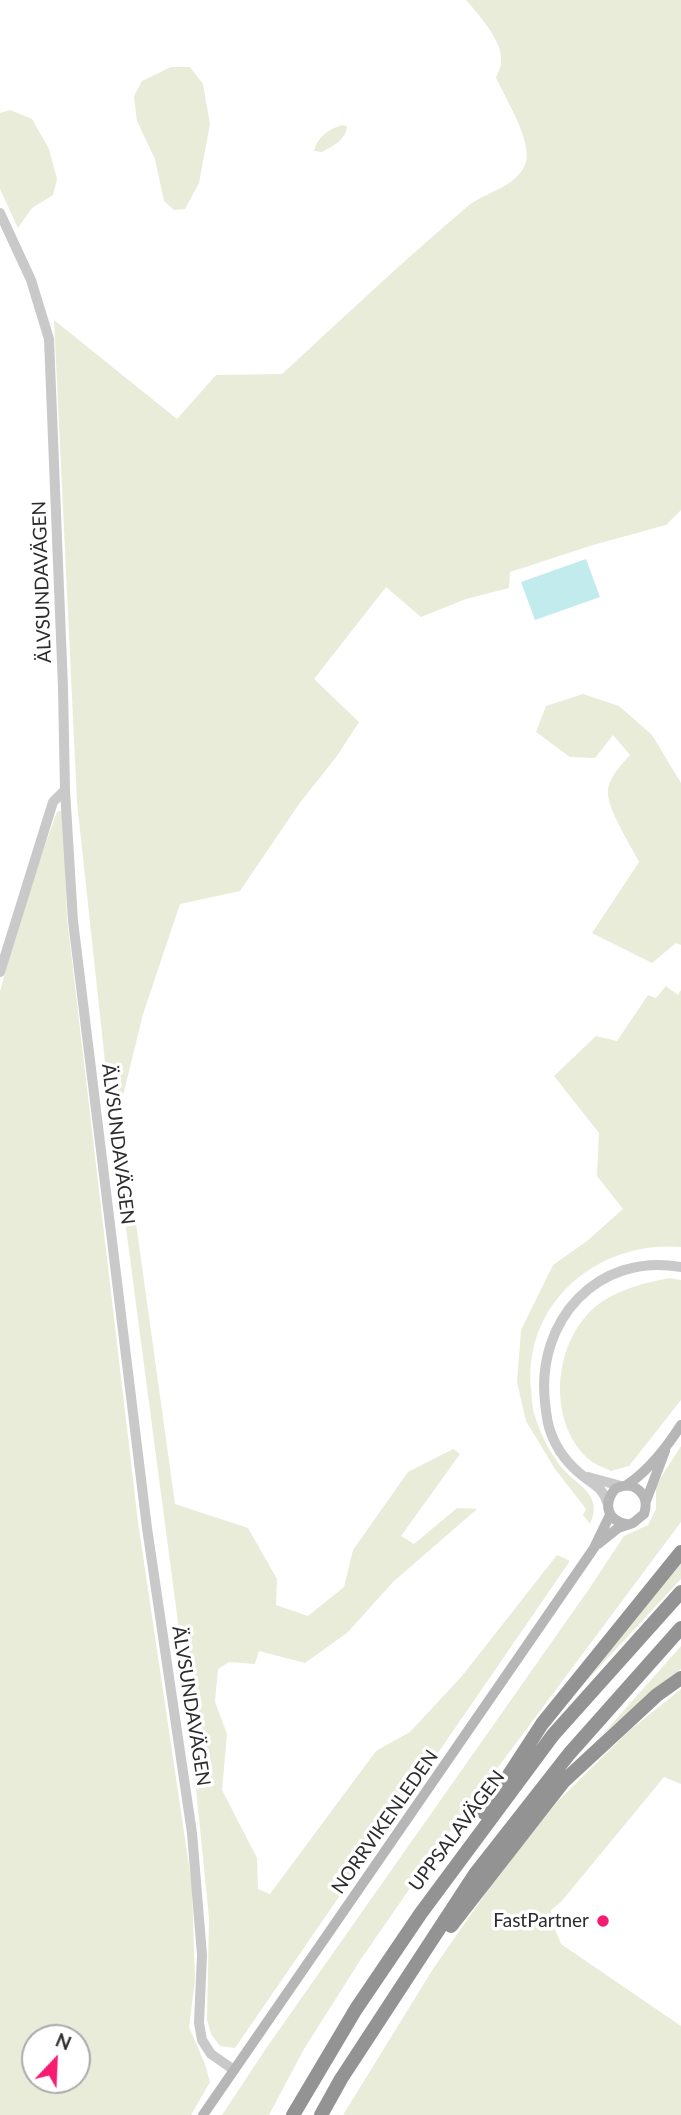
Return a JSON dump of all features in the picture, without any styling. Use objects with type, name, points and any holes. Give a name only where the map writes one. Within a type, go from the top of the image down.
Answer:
[{"type":"highway","points":[[421,1913],[542,1724],[681,1552]]},
{"type":"highway","name":"UPPSALAVÄGEN","points":[[293,2115],[356,2009],[421,1913],[553,1735],[681,1592]]},
{"type":"highway","name":"UPPSALAVÄGEN","points":[[321,2115],[341,2079],[475,1874],[569,1755],[681,1628]]},
{"type":"highway","points":[[390,2004],[564,1781],[657,1695],[681,1678]]},
{"type":"main road","points":[[667,1446],[646,1501],[644,1514],[640,1520],[620,1523],[610,1515],[607,1502],[609,1496],[637,1478],[667,1446],[681,1425]]},
{"type":"main road","points":[[624,1485],[640,1490],[646,1501]]},
{"type":"main road","name":"NORRVIKENLEDEN","points":[[203,2115],[594,1548],[610,1515]]},
{"type":"main road","name":"NORRVIKENLEDEN","points":[[594,1548],[626,1524]]},
{"type":"street","name":"ÄLVSUNDAVÄGEN","points":[[0,213],[31,279],[49,340],[65,790],[74,935],[149,1541],[192,1833],[202,1955],[198,2023],[202,2040],[211,2053],[234,2070]]},
{"type":"street","points":[[0,972],[53,802],[65,790]]},
{"type":"street","points":[[607,1502],[602,1490],[581,1475],[563,1456],[550,1433],[543,1388],[545,1362],[553,1335],[567,1311],[580,1297],[611,1276],[639,1266],[681,1267]]},
{"type":"street","points":[[581,1475],[624,1485]]},
{"type":"green space","points":[[466,0],[681,0],[681,510],[666,525],[510,572],[509,588],[466,599],[421,617],[386,587],[314,679],[359,722],[240,891],[180,904],[143,1014],[120,1108],[175,1504],[248,1528],[277,1579],[276,1605],[308,1616],[344,1587],[353,1550],[408,1472],[453,1449],[460,1454],[401,1536],[414,1544],[457,1508],[477,1509],[393,1582],[347,1633],[305,1663],[259,1651],[255,1664],[229,1662],[218,1669],[215,1702],[227,1734],[222,1790],[257,1858],[258,1889],[270,1894],[376,1751],[410,1732],[462,1676],[557,1555],[570,1561],[235,2048],[220,2046],[211,2034],[207,2020],[209,1918],[184,1668],[109,1099],[77,802],[54,320],[177,419],[216,375],[282,374],[468,206],[509,183],[526,162],[527,153],[522,131],[496,78],[501,54],[489,29]]},
{"type":"green space","points":[[171,67],[190,67],[203,84],[210,124],[199,183],[185,209],[174,210],[164,201],[155,159],[137,121],[134,96],[142,81]]},
{"type":"green space","points":[[10,110],[32,119],[49,149],[57,179],[53,195],[32,208],[18,228],[0,189],[0,113]]},
{"type":"green space","points":[[342,125],[347,126],[346,131],[338,142],[322,152],[314,151],[324,134]]},
{"type":"green space","points":[[583,694],[619,706],[652,735],[681,783],[681,945],[676,943],[652,963],[592,933],[639,862],[615,817],[608,792],[613,777],[630,755],[613,735],[595,758],[570,757],[536,732],[546,706]]},
{"type":"green space","points":[[63,810],[67,918],[138,1522],[192,1886],[195,1980],[189,2027],[210,2082],[191,2115],[0,2115],[0,992],[57,812]]},
{"type":"green space","points":[[666,986],[678,995],[681,990],[681,1247],[650,1248],[621,1254],[595,1266],[572,1283],[553,1304],[539,1330],[532,1358],[531,1389],[537,1422],[559,1464],[591,1497],[594,1513],[590,1524],[583,1515],[586,1509],[555,1469],[526,1421],[517,1382],[521,1330],[553,1265],[587,1241],[623,1209],[597,1176],[599,1133],[554,1076],[596,1036],[617,1041],[648,995],[656,998]]},
{"type":"green space","points":[[669,1278],[681,1280],[681,1400],[629,1466],[611,1471],[591,1461],[577,1447],[568,1429],[560,1390],[567,1349],[575,1331],[587,1315],[604,1300],[636,1286]]},
{"type":"green space","points":[[681,1446],[681,1522],[440,1845],[361,1959],[304,2049],[269,2115],[222,2115],[624,1536],[648,1525],[656,1509],[656,1485]]},
{"type":"green space","points":[[681,1561],[681,1579],[566,1703]]},
{"type":"green space","points":[[681,1646],[681,1669],[602,1735]]},
{"type":"green space","points":[[681,1689],[681,1784],[664,1777],[561,1902],[551,1910],[561,1944],[681,2026],[681,2115],[343,2115],[433,1969],[499,1874],[558,1801],[629,1731]]},
{"type":"water","points":[[586,559],[600,597],[535,620],[521,582]]},
{"type":"place","name":"FastPartner","points":[[603,1921]]}]
